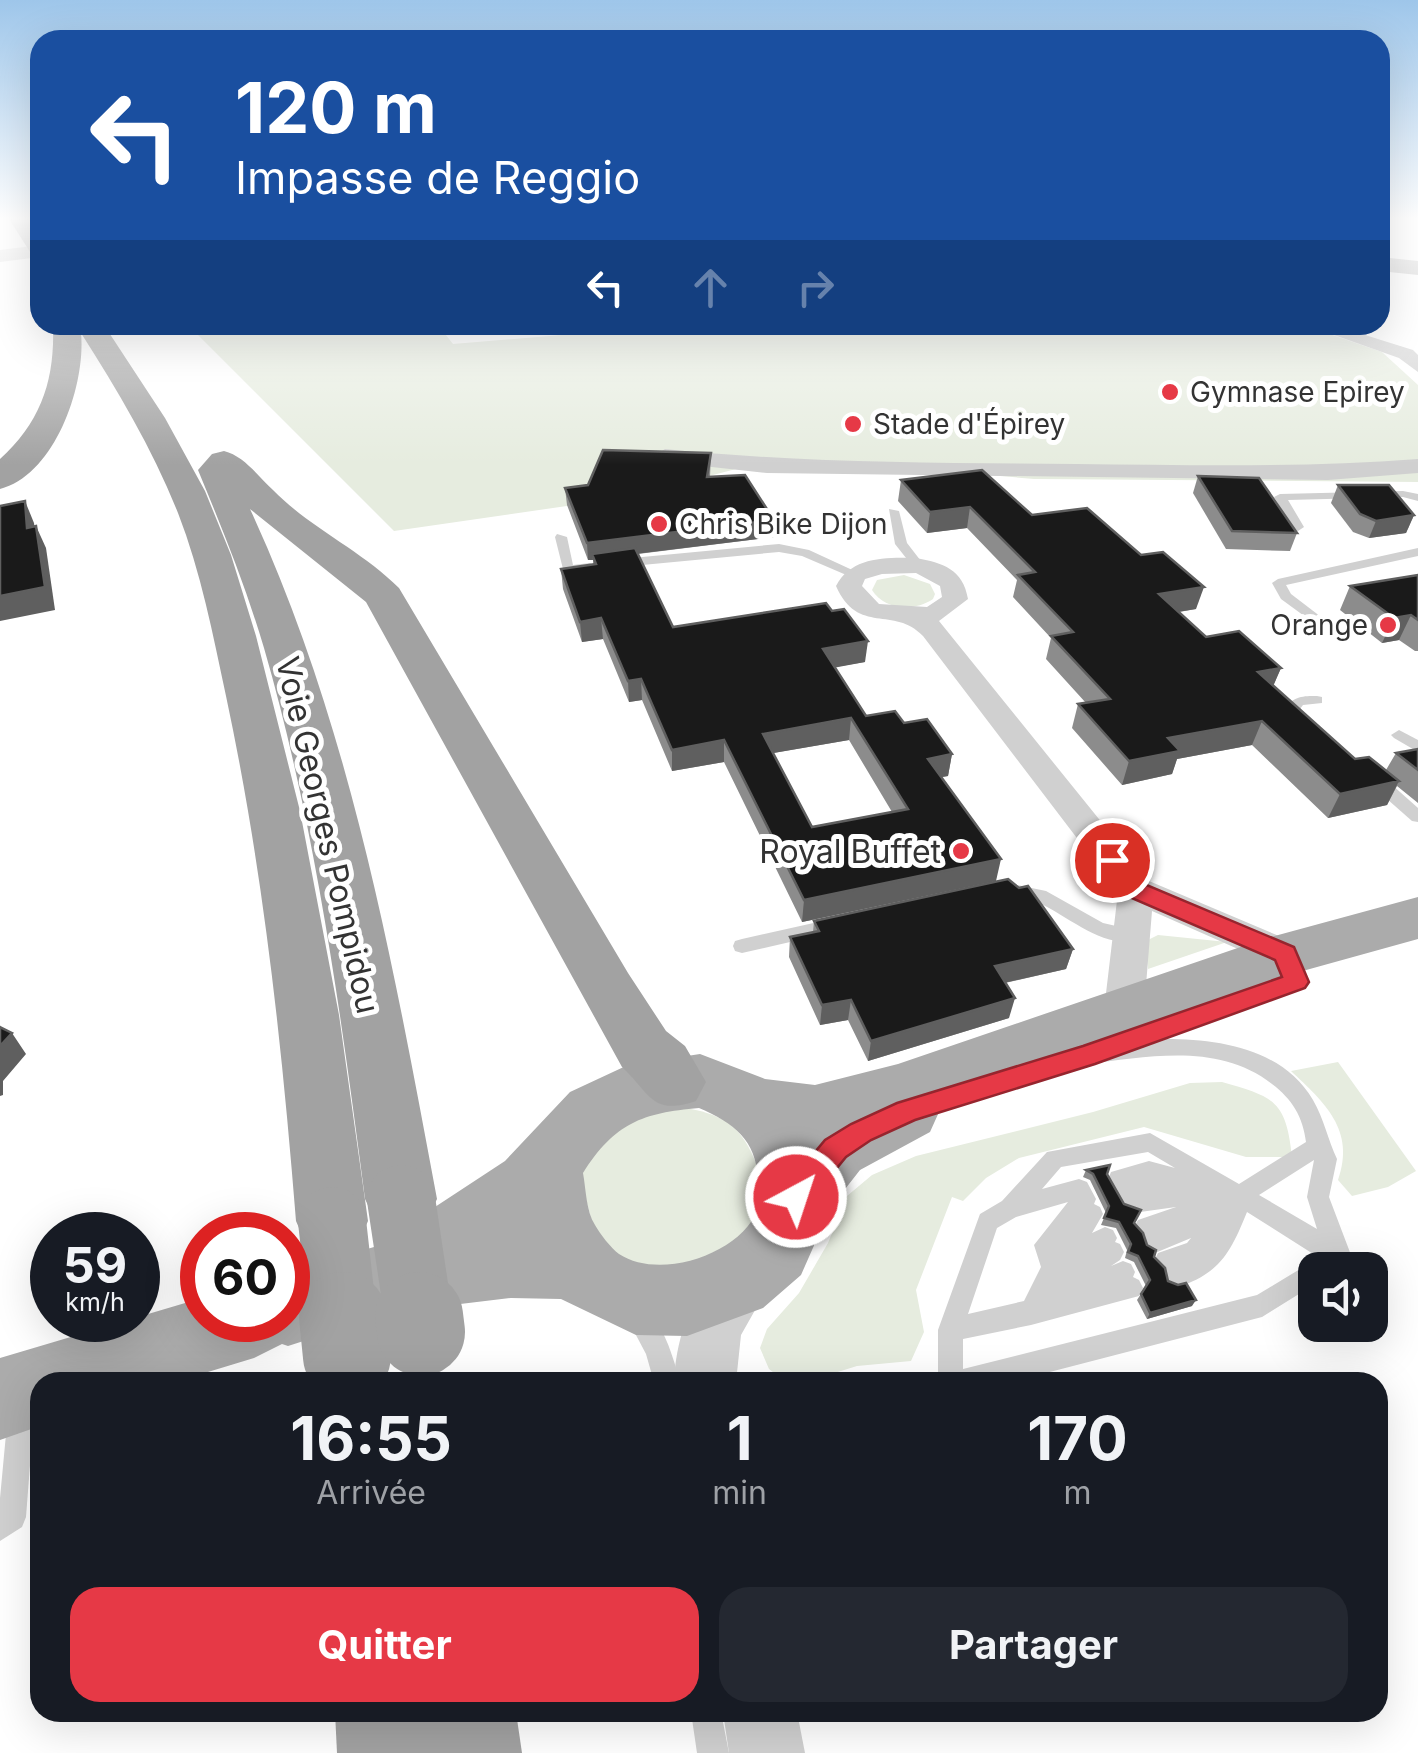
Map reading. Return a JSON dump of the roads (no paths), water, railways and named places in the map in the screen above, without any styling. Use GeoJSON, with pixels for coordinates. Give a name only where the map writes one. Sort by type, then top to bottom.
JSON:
{"type":"FeatureCollection","features":[{"type":"Feature","properties":{"kind":"highway"},"geometry":{"type":"LineString","coordinates":[[0,478],[39,438],[56,412],[67,386],[68,335]]}},
{"type":"Feature","properties":{"kind":"highway","name":"Voie Georges Pompidou"},"geometry":{"type":"LineString","coordinates":[[96,335],[176,469],[199,519],[264,756],[301,954],[332,1221],[328,1349]]}},
{"type":"Feature","properties":{"kind":"highway","name":"Voie Georges Pompidou"},"geometry":{"type":"LineString","coordinates":[[127,335],[185,420],[235,511],[275,619],[314,743],[357,934],[401,1199],[414,1330]]}},
{"type":"Feature","properties":{"kind":"highway"},"geometry":{"type":"LineString","coordinates":[[185,420],[269,508],[368,580],[384,598],[607,989],[644,1049],[662,1065],[672,1082]]}},
{"type":"Feature","properties":{"kind":"highway"},"geometry":{"type":"LineString","coordinates":[[383,1722],[386,1753]]}},
{"type":"Feature","properties":{"kind":"highway"},"geometry":{"type":"LineString","coordinates":[[469,1722],[473,1753]]}},
{"type":"Feature","properties":{"kind":"main road"},"geometry":{"type":"LineString","coordinates":[[796,1197],[836,1149],[861,1132],[907,1111],[1288,961],[1418,918]]}},
{"type":"Feature","properties":{"kind":"main road"},"geometry":{"type":"LineString","coordinates":[[754,1104],[815,1113],[1105,1033],[1203,1013],[1418,945]]}},
{"type":"Feature","properties":{"kind":"main road"},"geometry":{"type":"LineString","coordinates":[[328,1349],[414,1330],[511,1263],[587,1275],[634,1298],[672,1302],[710,1296],[744,1280],[770,1256],[788,1228],[796,1197],[794,1166],[786,1144],[774,1124],[754,1104],[729,1090],[700,1081],[640,1087],[589,1113],[547,1168],[522,1192],[454,1233],[414,1330]]}},
{"type":"Feature","properties":{"kind":"main road"},"geometry":{"type":"LineString","coordinates":[[547,1168],[551,1222],[587,1275]]}},
{"type":"Feature","properties":{"kind":"main road"},"geometry":{"type":"LineString","coordinates":[[87,1372],[183,1342]]}},
{"type":"Feature","properties":{"kind":"street"},"geometry":{"type":"LineString","coordinates":[[1346,335],[1406,354],[1418,366]]}},
{"type":"Feature","properties":{"kind":"street"},"geometry":{"type":"LineString","coordinates":[[639,455],[692,456],[766,466],[941,470],[1328,473],[1418,466]]}},
{"type":"Feature","properties":{"kind":"street"},"geometry":{"type":"LineString","coordinates":[[879,565],[918,566],[948,579],[955,599],[948,607],[918,617],[878,613],[862,605],[849,586],[854,574],[879,565]]}},
{"type":"Feature","properties":{"kind":"street"},"geometry":{"type":"LineString","coordinates":[[918,617],[946,645],[1136,890],[1288,961]]}},
{"type":"Feature","properties":{"kind":"street"},"geometry":{"type":"LineString","coordinates":[[1105,1033],[1131,936],[1136,890]]}},
{"type":"Feature","properties":{"kind":"street"},"geometry":{"type":"LineString","coordinates":[[700,1372],[711,1327],[744,1280]]}},
{"type":"Feature","properties":{"kind":"street"},"geometry":{"type":"LineString","coordinates":[[762,1722],[768,1753]]}},
{"type":"Feature","properties":{"kind":"lane"},"geometry":{"type":"LineString","coordinates":[[1298,527],[1280,497],[1403,494],[1418,498]]}},
{"type":"Feature","properties":{"kind":"lane"},"geometry":{"type":"LineString","coordinates":[[893,511],[901,544],[918,566]]}},
{"type":"Feature","properties":{"kind":"lane"},"geometry":{"type":"LineString","coordinates":[[561,537],[568,570],[754,548],[806,553],[854,574]]}},
{"type":"Feature","properties":{"kind":"lane"},"geometry":{"type":"LineString","coordinates":[[1336,636],[1286,596],[1278,583],[1418,552]]}},
{"type":"Feature","properties":{"kind":"lane"},"geometry":{"type":"LineString","coordinates":[[1310,729],[1292,708],[1299,701],[1317,700]]}},
{"type":"Feature","properties":{"kind":"lane"},"geometry":{"type":"LineString","coordinates":[[1399,736],[1418,747]]}},
{"type":"Feature","properties":{"kind":"lane"},"geometry":{"type":"LineString","coordinates":[[1369,774],[1418,817]]}},
{"type":"Feature","properties":{"kind":"lane"},"geometry":{"type":"LineString","coordinates":[[989,891],[1040,895],[1098,929],[1131,936]]}},
{"type":"Feature","properties":{"kind":"lane"},"geometry":{"type":"LineString","coordinates":[[742,946],[856,921]]}},
{"type":"Feature","properties":{"kind":"lane"},"geometry":{"type":"LineString","coordinates":[[1105,1033],[1166,1048],[1234,1050],[1271,1069],[1295,1091],[1316,1124],[1317,1146],[1326,1159],[1318,1197],[1338,1252]]}},
{"type":"Feature","properties":{"kind":"lane"},"geometry":{"type":"LineString","coordinates":[[951,1372],[950,1330],[988,1221],[1010,1208],[1055,1160],[1150,1142],[1334,1252]]}},
{"type":"Feature","properties":{"kind":"lane"},"geometry":{"type":"LineString","coordinates":[[1241,1197],[1216,1256],[1196,1272],[1161,1252],[1189,1228],[1317,1146]]}},
{"type":"Feature","properties":{"kind":"lane"},"geometry":{"type":"LineString","coordinates":[[1126,1191],[1161,1197],[1241,1197]]}},
{"type":"Feature","properties":{"kind":"lane"},"geometry":{"type":"LineString","coordinates":[[1010,1208],[1085,1201],[1031,1313]]}},
{"type":"Feature","properties":{"kind":"lane"},"geometry":{"type":"LineString","coordinates":[[1052,1268],[1118,1263]]}},
{"type":"Feature","properties":{"kind":"lane"},"geometry":{"type":"LineString","coordinates":[[950,1330],[1031,1313],[1118,1263]]}},
{"type":"Feature","properties":{"kind":"lane"},"geometry":{"type":"LineString","coordinates":[[1031,1313],[1058,1286],[1118,1263]]}},
{"type":"Feature","properties":{"kind":"lane"},"geometry":{"type":"LineString","coordinates":[[587,1275],[637,1315],[657,1349],[687,1372]]}},
{"type":"Feature","properties":{"kind":"lane"},"geometry":{"type":"LineString","coordinates":[[1003,1372],[1262,1305],[1298,1282]]}},
{"type":"Feature","properties":{"kind":"lane"},"geometry":{"type":"LineString","coordinates":[[0,1527],[12,1517],[29,1390]]}},
{"type":"Feature","properties":{"kind":"lane"},"geometry":{"type":"LineString","coordinates":[[708,1722],[713,1753]]}},
{"type":"Feature","properties":{"kind":"place","name":"Gymnase Epirey"},"geometry":{"type":"Point","coordinates":[1170,392]}},
{"type":"Feature","properties":{"kind":"place","name":"Stade d'Épirey"},"geometry":{"type":"Point","coordinates":[853,424]}},
{"type":"Feature","properties":{"kind":"place","name":"Chris Bike Dijon"},"geometry":{"type":"Point","coordinates":[659,524]}},
{"type":"Feature","properties":{"kind":"place","name":"Orange"},"geometry":{"type":"Point","coordinates":[1388,625]}},
{"type":"Feature","properties":{"kind":"place","name":"Royal Buffet"},"geometry":{"type":"Point","coordinates":[961,851]}}]}
